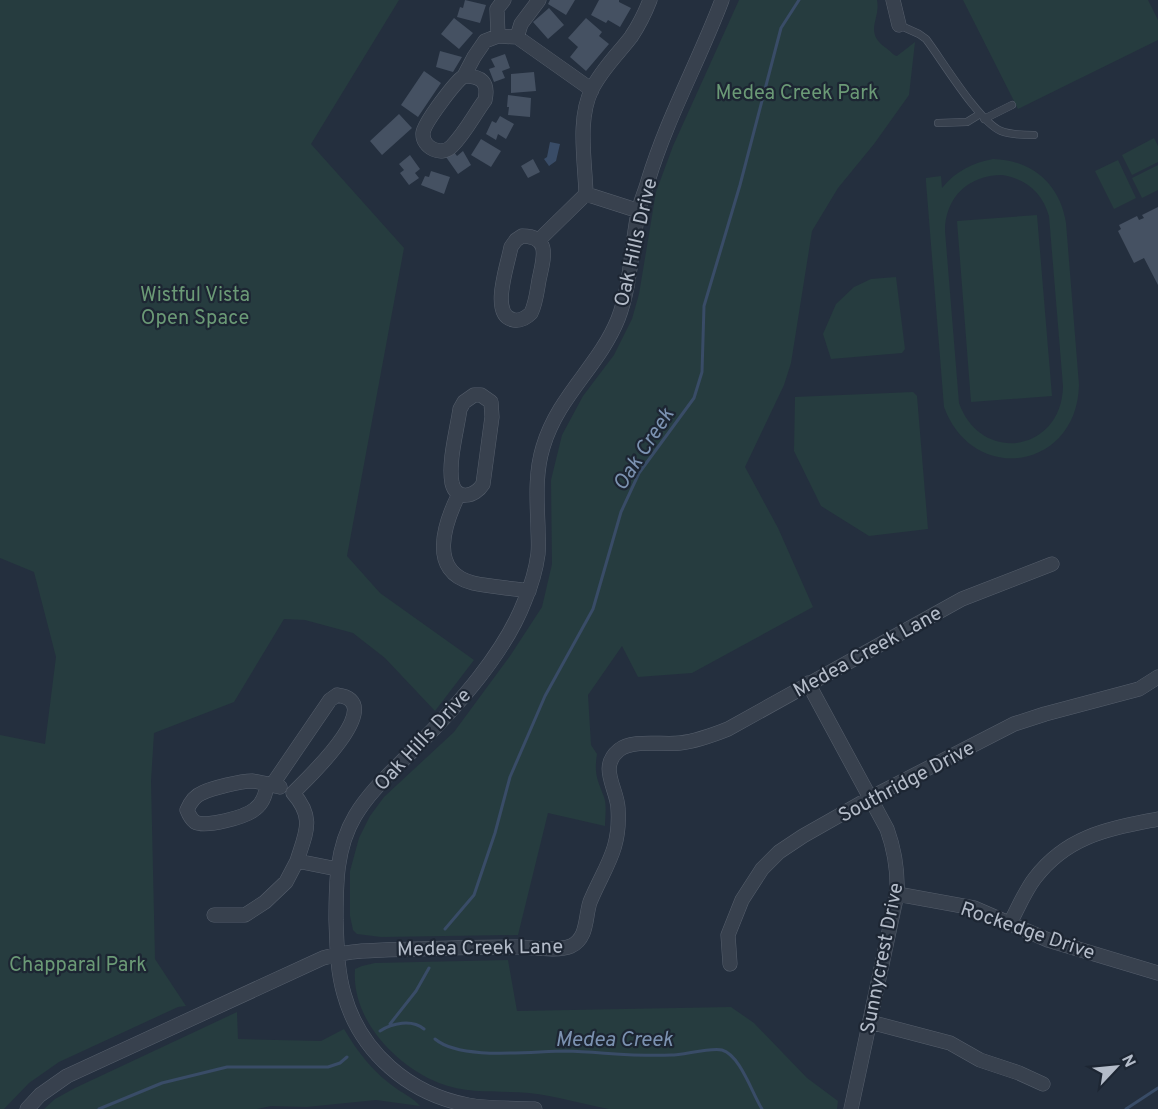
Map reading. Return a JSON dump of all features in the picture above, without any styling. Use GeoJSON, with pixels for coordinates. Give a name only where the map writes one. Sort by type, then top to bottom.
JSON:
{"type":"FeatureCollection","features":[{"type":"Feature","properties":{"kind":"street"},"geometry":{"type":"LineString","coordinates":[[498,36],[497,9],[504,0]]}},
{"type":"Feature","properties":{"kind":"street"},"geometry":{"type":"LineString","coordinates":[[517,37],[522,24],[540,0]]}},
{"type":"Feature","properties":{"kind":"street"},"geometry":{"type":"LineString","coordinates":[[539,240],[586,194],[584,123],[586,107],[601,74],[632,35],[650,0]]}},
{"type":"Feature","properties":{"kind":"street","name":"Oak Hills Drive"},"geometry":{"type":"LineString","coordinates":[[535,1109],[476,1108],[442,1098],[417,1087],[395,1072],[373,1050],[356,1027],[348,1009],[337,954],[336,883],[341,848],[354,819],[367,798],[463,697],[507,637],[529,591],[538,553],[536,488],[543,449],[559,410],[602,349],[617,320],[628,286],[639,211],[658,146],[712,28],[722,0]]}},
{"type":"Feature","properties":{"kind":"street"},"geometry":{"type":"LineString","coordinates":[[893,0],[899,25]]}},
{"type":"Feature","properties":{"kind":"street"},"geometry":{"type":"LineString","coordinates":[[464,76],[475,76],[482,81],[487,91],[485,100],[451,148],[441,152],[433,150],[424,139],[424,127],[456,82],[464,76],[485,41],[498,36],[517,37],[592,90]]}},
{"type":"Feature","properties":{"kind":"street"},"geometry":{"type":"LineString","coordinates":[[586,194],[639,211]]}},
{"type":"Feature","properties":{"kind":"street"},"geometry":{"type":"LineString","coordinates":[[522,236],[531,236],[539,240],[545,254],[533,308],[526,318],[512,320],[502,313],[500,303],[511,247],[522,236]]}},
{"type":"Feature","properties":{"kind":"street"},"geometry":{"type":"LineString","coordinates":[[481,395],[491,402],[492,417],[483,484],[473,495],[459,494],[453,486],[451,471],[460,409],[468,398],[481,395]]}},
{"type":"Feature","properties":{"kind":"street"},"geometry":{"type":"LineString","coordinates":[[459,494],[449,515],[442,540],[443,554],[450,569],[472,583],[529,591]]}},
{"type":"Feature","properties":{"kind":"street","name":"Medea Creek Lane"},"geometry":{"type":"LineString","coordinates":[[27,1109],[46,1090],[67,1076],[312,962],[337,954],[353,950],[500,947],[560,949],[573,945],[583,934],[590,903],[611,860],[617,840],[618,807],[608,773],[610,762],[616,752],[625,745],[633,743],[683,743],[728,729],[962,599],[1052,564]]}},
{"type":"Feature","properties":{"kind":"street","name":"Southridge Drive"},"geometry":{"type":"LineString","coordinates":[[730,964],[728,935],[742,900],[762,869],[779,852],[870,798],[1014,724],[1139,689],[1158,677]]}},
{"type":"Feature","properties":{"kind":"street","name":"Sunnycrest Drive"},"geometry":{"type":"LineString","coordinates":[[808,683],[887,829],[894,849],[898,874],[897,894],[851,1109]]}},
{"type":"Feature","properties":{"kind":"street"},"geometry":{"type":"LineString","coordinates":[[214,915],[245,915],[265,902],[286,882],[297,861],[305,834],[307,817],[302,804],[292,793],[270,784],[250,781],[201,793],[190,803],[187,810],[196,823],[207,825],[249,814],[262,803],[270,784],[330,700],[337,695],[347,696],[356,708],[355,718],[322,765],[292,793]]}},
{"type":"Feature","properties":{"kind":"street"},"geometry":{"type":"LineString","coordinates":[[1010,923],[1034,879],[1052,859],[1074,843],[1106,830],[1158,819]]}},
{"type":"Feature","properties":{"kind":"street"},"geometry":{"type":"LineString","coordinates":[[297,861],[338,869]]}},
{"type":"Feature","properties":{"kind":"street","name":"Rockedge Drive"},"geometry":{"type":"LineString","coordinates":[[897,894],[974,908],[1048,940],[1158,973]]}},
{"type":"Feature","properties":{"kind":"street"},"geometry":{"type":"LineString","coordinates":[[870,1022],[950,1043],[980,1060],[1043,1084]]}},
{"type":"Feature","properties":{"kind":"lane"},"geometry":{"type":"LineString","coordinates":[[899,25],[926,39],[982,117],[1001,131],[1034,135]]}},
{"type":"Feature","properties":{"kind":"lane"},"geometry":{"type":"LineString","coordinates":[[938,123],[967,122],[1012,105]]}},
{"type":"Feature","properties":{"kind":"green space","name":"Wistful Vista Open Space"},"geometry":{"type":"Polygon","coordinates":[[[0,0],[399,0],[311,144],[404,248],[347,556],[380,593],[474,660],[435,711],[385,658],[353,633],[305,620],[284,619],[234,702],[154,733],[151,781],[155,959],[186,1006],[178,1007],[59,1062],[29,1083],[4,1109],[0,1109],[0,735],[45,744],[56,657],[34,572],[0,558],[0,0]]]}},
{"type":"Feature","properties":{"kind":"green space","name":"Medea Creek Park"},"geometry":{"type":"Polygon","coordinates":[[[739,0],[877,0],[874,31],[879,42],[897,56],[915,42],[909,95],[874,144],[838,188],[812,231],[791,363],[784,385],[745,467],[778,528],[813,607],[692,673],[638,677],[622,646],[588,695],[591,745],[597,754],[596,772],[605,800],[605,826],[548,813],[518,935],[381,937],[357,934],[353,930],[350,916],[350,871],[359,838],[370,816],[384,797],[454,732],[510,656],[542,607],[552,564],[551,480],[562,435],[583,396],[614,355],[632,319],[639,294],[656,192],[673,146],[739,0]]]}},
{"type":"Feature","properties":{"kind":"green space"},"geometry":{"type":"Polygon","coordinates":[[[963,0],[1148,0],[1158,20],[1158,40],[1018,109],[963,0]]]}},
{"type":"Feature","properties":{"kind":"green space"},"geometry":{"type":"Polygon","coordinates":[[[1154,138],[1158,146],[1158,162],[1132,175],[1122,155],[1154,138]]]}},
{"type":"Feature","properties":{"kind":"green space"},"geometry":{"type":"Polygon","coordinates":[[[1007,160],[1032,169],[1051,186],[1058,197],[1066,223],[1079,385],[1074,414],[1061,435],[1043,450],[1022,458],[999,457],[977,449],[958,432],[944,407],[926,178],[941,176],[942,188],[959,172],[985,161],[1007,160]],[[990,176],[979,179],[961,190],[949,208],[945,231],[959,403],[970,423],[984,436],[1001,442],[1019,442],[1035,437],[1049,425],[1059,408],[1063,386],[1049,216],[1042,200],[1032,188],[1011,177],[990,176]]]}},
{"type":"Feature","properties":{"kind":"green space"},"geometry":{"type":"Polygon","coordinates":[[[1118,160],[1136,198],[1114,209],[1095,171],[1118,160]]]}},
{"type":"Feature","properties":{"kind":"green space"},"geometry":{"type":"Polygon","coordinates":[[[1158,165],[1158,190],[1142,198],[1132,178],[1158,165]]]}},
{"type":"Feature","properties":{"kind":"green space"},"geometry":{"type":"Polygon","coordinates":[[[1037,215],[1052,396],[971,402],[957,221],[1037,215]]]}},
{"type":"Feature","properties":{"kind":"green space"},"geometry":{"type":"Polygon","coordinates":[[[896,277],[905,349],[902,353],[831,359],[823,334],[836,304],[854,287],[871,279],[896,277]]]}},
{"type":"Feature","properties":{"kind":"green space"},"geometry":{"type":"Polygon","coordinates":[[[913,392],[917,396],[928,529],[869,536],[821,506],[794,451],[795,397],[913,392]]]}},
{"type":"Feature","properties":{"kind":"green space"},"geometry":{"type":"Polygon","coordinates":[[[508,960],[517,1011],[731,1007],[754,1023],[807,1078],[838,1101],[837,1109],[609,1109],[539,1094],[472,1091],[450,1087],[423,1075],[392,1052],[368,1022],[360,1005],[355,969],[362,966],[375,963],[508,960]]]}},
{"type":"Feature","properties":{"kind":"green space"},"geometry":{"type":"Polygon","coordinates":[[[237,1012],[238,1039],[321,1041],[344,1029],[374,1070],[420,1106],[376,1100],[306,1107],[271,1106],[257,1109],[44,1109],[55,1099],[75,1088],[237,1012]]]}},
{"type":"Feature","properties":{"kind":"water"},"geometry":{"type":"Polygon","coordinates":[[[550,142],[560,144],[556,161],[549,166],[544,159],[547,157],[550,142]]]}},
{"type":"Feature","properties":{"kind":"building"},"geometry":{"type":"Polygon","coordinates":[[[465,0],[486,5],[480,23],[457,17],[465,0]]]}},
{"type":"Feature","properties":{"kind":"building"},"geometry":{"type":"Polygon","coordinates":[[[550,0],[575,0],[566,15],[548,4],[550,0]]]}},
{"type":"Feature","properties":{"kind":"building"},"geometry":{"type":"Polygon","coordinates":[[[599,0],[619,0],[631,8],[620,27],[608,20],[606,23],[591,15],[599,0]]]}},
{"type":"Feature","properties":{"kind":"building"},"geometry":{"type":"Polygon","coordinates":[[[549,8],[564,25],[548,39],[533,22],[549,8]]]}},
{"type":"Feature","properties":{"kind":"building"},"geometry":{"type":"Polygon","coordinates":[[[454,18],[473,33],[459,49],[441,34],[454,18]]]}},
{"type":"Feature","properties":{"kind":"building"},"geometry":{"type":"Polygon","coordinates":[[[586,18],[602,32],[599,36],[609,44],[586,71],[570,57],[578,47],[568,38],[586,18]]]}},
{"type":"Feature","properties":{"kind":"building"},"geometry":{"type":"Polygon","coordinates":[[[440,51],[462,57],[453,72],[436,67],[440,51]]]}},
{"type":"Feature","properties":{"kind":"building"},"geometry":{"type":"Polygon","coordinates":[[[505,54],[510,68],[502,71],[505,78],[494,82],[489,69],[495,67],[491,59],[505,54]]]}},
{"type":"Feature","properties":{"kind":"building"},"geometry":{"type":"Polygon","coordinates":[[[424,71],[441,83],[418,117],[401,105],[424,71]]]}},
{"type":"Feature","properties":{"kind":"building"},"geometry":{"type":"Polygon","coordinates":[[[534,72],[536,91],[511,93],[511,74],[534,72]]]}},
{"type":"Feature","properties":{"kind":"building"},"geometry":{"type":"Polygon","coordinates":[[[508,95],[531,98],[530,117],[508,115],[508,95]]]}},
{"type":"Feature","properties":{"kind":"building"},"geometry":{"type":"Polygon","coordinates":[[[399,114],[412,128],[382,155],[370,141],[399,114]]]}},
{"type":"Feature","properties":{"kind":"building"},"geometry":{"type":"Polygon","coordinates":[[[500,116],[514,124],[506,139],[498,134],[496,140],[486,134],[492,121],[496,123],[500,116]]]}},
{"type":"Feature","properties":{"kind":"building"},"geometry":{"type":"Polygon","coordinates":[[[481,139],[501,151],[491,167],[471,155],[481,139]]]}},
{"type":"Feature","properties":{"kind":"building"},"geometry":{"type":"Polygon","coordinates":[[[463,151],[471,165],[458,174],[446,157],[454,152],[457,156],[463,151]]]}},
{"type":"Feature","properties":{"kind":"building"},"geometry":{"type":"Polygon","coordinates":[[[410,155],[420,169],[415,173],[419,178],[409,185],[400,173],[404,170],[399,164],[410,155]]]}},
{"type":"Feature","properties":{"kind":"building"},"geometry":{"type":"Polygon","coordinates":[[[533,159],[540,172],[528,178],[521,166],[533,159]]]}},
{"type":"Feature","properties":{"kind":"building"},"geometry":{"type":"Polygon","coordinates":[[[431,171],[450,177],[444,194],[421,185],[425,176],[429,177],[431,171]]]}},
{"type":"Feature","properties":{"kind":"building"},"geometry":{"type":"Polygon","coordinates":[[[1158,207],[1158,285],[1144,258],[1134,263],[1118,231],[1121,229],[1119,225],[1137,216],[1139,220],[1144,218],[1142,215],[1158,207]]]}},
{"type":"Feature","properties":{"kind":"waterway","name":"Oak Creek"},"geometry":{"type":"LineString","coordinates":[[445,929],[474,895],[495,833],[510,777],[545,696],[593,609],[621,512],[639,473],[694,398],[702,372],[704,306],[740,185],[781,28],[799,0]]}},
{"type":"Feature","properties":{"kind":"waterway","name":"Oak Creek"},"geometry":{"type":"LineString","coordinates":[[390,1024],[416,991],[429,968]]}},
{"type":"Feature","properties":{"kind":"waterway","name":"Medea Creek"},"geometry":{"type":"LineString","coordinates":[[380,1031],[402,1023],[414,1024],[424,1029]]}},
{"type":"Feature","properties":{"kind":"waterway","name":"Medea Creek"},"geometry":{"type":"LineString","coordinates":[[435,1039],[447,1046],[462,1050],[498,1053],[566,1051],[676,1055],[722,1050],[728,1053],[740,1067],[762,1109]]}},
{"type":"Feature","properties":{"kind":"waterway","name":"Medea Creek"},"geometry":{"type":"LineString","coordinates":[[99,1109],[162,1083],[227,1067],[328,1067],[340,1063],[347,1057]]}},
{"type":"Feature","properties":{"kind":"waterway","name":"Medea Creek"},"geometry":{"type":"LineString","coordinates":[[1126,1109],[1158,1088]]}},
{"type":"Feature","properties":{"kind":"park label","name":"Chapparal Park"},"geometry":{"type":"Point","coordinates":[78,964]}}]}
